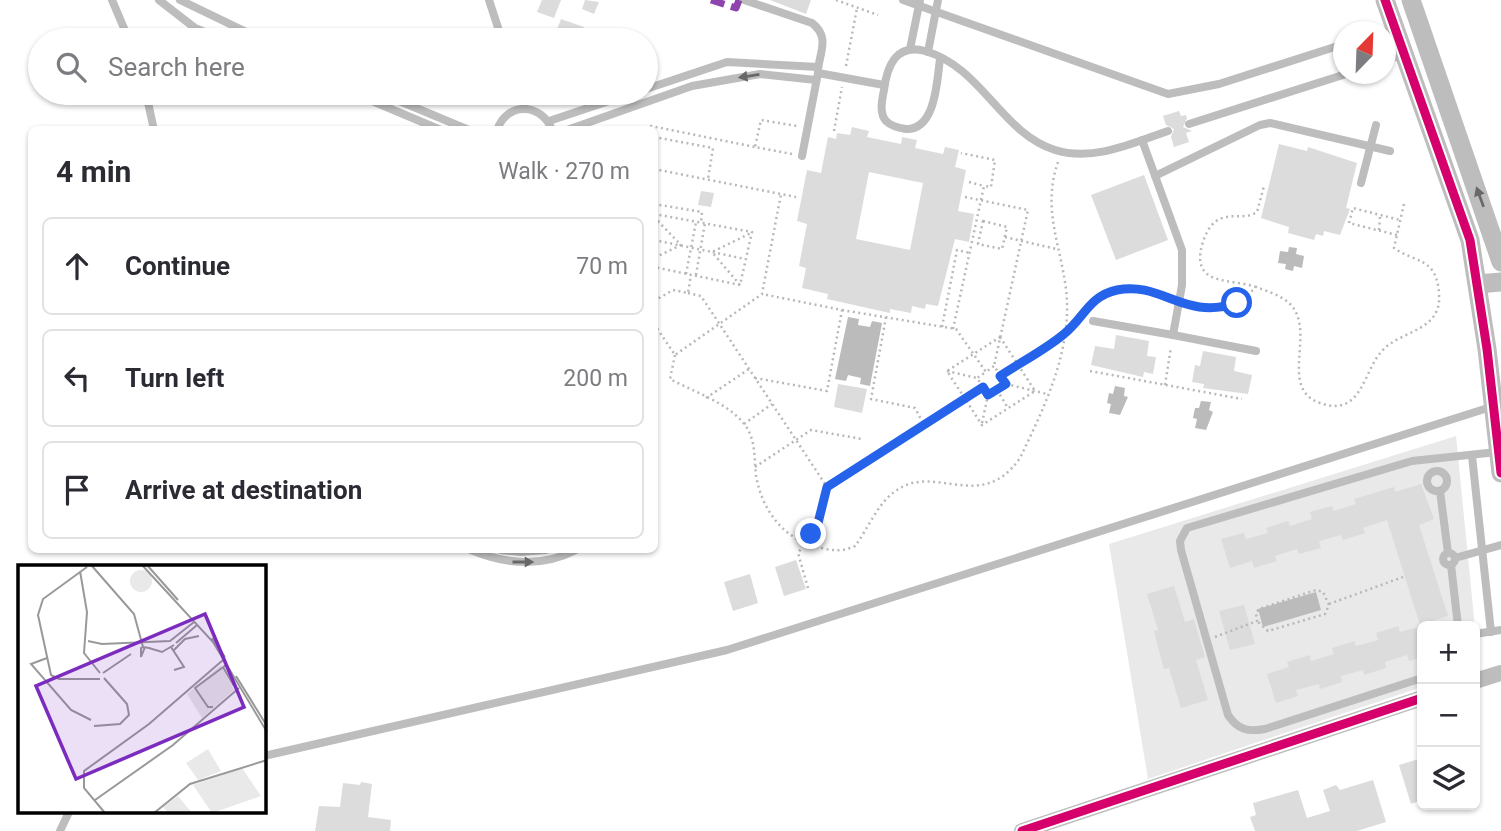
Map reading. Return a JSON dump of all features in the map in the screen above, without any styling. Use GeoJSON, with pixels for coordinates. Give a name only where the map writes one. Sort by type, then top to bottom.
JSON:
{"type":"FeatureCollection","features":[{"type":"Feature","properties":{"kind":"street"},"geometry":{"type":"LineString","coordinates":[[1385,0],[1388,21]]}},
{"type":"Feature","properties":{"kind":"street"},"geometry":{"type":"LineString","coordinates":[[1411,0],[1500,255],[1472,252]]}},
{"type":"Feature","properties":{"kind":"street"},"geometry":{"type":"LineString","coordinates":[[1396,40],[1405,54],[1472,252],[1501,473]]}},
{"type":"Feature","properties":{"kind":"street"},"geometry":{"type":"LineString","coordinates":[[1478,284],[1501,282]]}},
{"type":"Feature","properties":{"kind":"street"},"geometry":{"type":"LineString","coordinates":[[1480,679],[1501,673]]}},
{"type":"Feature","properties":{"kind":"street"},"geometry":{"type":"LineString","coordinates":[[1022,831],[1417,700]]}},
{"type":"Feature","properties":{"kind":"lane"},"geometry":{"type":"LineString","coordinates":[[112,0],[124,28]]}},
{"type":"Feature","properties":{"kind":"lane"},"geometry":{"type":"LineString","coordinates":[[159,0],[195,28]]}},
{"type":"Feature","properties":{"kind":"lane"},"geometry":{"type":"LineString","coordinates":[[180,0],[238,28]]}},
{"type":"Feature","properties":{"kind":"lane"},"geometry":{"type":"LineString","coordinates":[[489,0],[498,28]]}},
{"type":"Feature","properties":{"kind":"lane"},"geometry":{"type":"LineString","coordinates":[[744,0],[813,23],[821,30],[824,38],[802,156]]}},
{"type":"Feature","properties":{"kind":"lane"},"geometry":{"type":"LineString","coordinates":[[903,0],[920,3],[1168,94],[1219,84],[1333,47]]}},
{"type":"Feature","properties":{"kind":"lane"},"geometry":{"type":"LineString","coordinates":[[928,52],[938,0]]}},
{"type":"Feature","properties":{"kind":"lane"},"geometry":{"type":"LineString","coordinates":[[910,48],[920,3]]}},
{"type":"Feature","properties":{"kind":"lane"},"geometry":{"type":"LineString","coordinates":[[940,59],[933,100],[927,117],[920,126],[909,129],[896,127],[886,121],[881,108],[886,71],[895,56],[910,48],[928,52],[940,59],[969,76],[1020,131],[1063,151],[1083,155],[1168,131]]}},
{"type":"Feature","properties":{"kind":"lane"},"geometry":{"type":"LineString","coordinates":[[1396,57],[1405,54]]}},
{"type":"Feature","properties":{"kind":"lane"},"geometry":{"type":"LineString","coordinates":[[658,85],[727,62],[817,73],[884,85]]}},
{"type":"Feature","properties":{"kind":"lane"},"geometry":{"type":"LineString","coordinates":[[658,98],[692,86],[760,74],[817,73]]}},
{"type":"Feature","properties":{"kind":"lane"},"geometry":{"type":"LineString","coordinates":[[1189,124],[1333,78]]}},
{"type":"Feature","properties":{"kind":"lane"},"geometry":{"type":"LineString","coordinates":[[148,105],[152,126]]}},
{"type":"Feature","properties":{"kind":"lane"},"geometry":{"type":"LineString","coordinates":[[385,105],[432,126]]}},
{"type":"Feature","properties":{"kind":"lane"},"geometry":{"type":"LineString","coordinates":[[409,105],[459,126]]}},
{"type":"Feature","properties":{"kind":"lane"},"geometry":{"type":"LineString","coordinates":[[500,126],[510,113],[525,108],[535,110],[551,125],[602,105]]}},
{"type":"Feature","properties":{"kind":"lane"},"geometry":{"type":"LineString","coordinates":[[578,126],[638,105]]}},
{"type":"Feature","properties":{"kind":"lane"},"geometry":{"type":"LineString","coordinates":[[1155,176],[1270,122],[1390,151]]}},
{"type":"Feature","properties":{"kind":"lane"},"geometry":{"type":"LineString","coordinates":[[1361,183],[1376,125]]}},
{"type":"Feature","properties":{"kind":"lane"},"geometry":{"type":"LineString","coordinates":[[1142,139],[1184,263],[1173,335]]}},
{"type":"Feature","properties":{"kind":"lane"},"geometry":{"type":"LineString","coordinates":[[1093,321],[1256,351]]}},
{"type":"Feature","properties":{"kind":"lane"},"geometry":{"type":"LineString","coordinates":[[266,756],[727,650],[1494,406]]}},
{"type":"Feature","properties":{"kind":"lane"},"geometry":{"type":"LineString","coordinates":[[1417,680],[1265,729],[1247,731],[1238,726],[1228,715],[1180,541],[1187,528],[1412,461],[1499,452]]}},
{"type":"Feature","properties":{"kind":"lane"},"geometry":{"type":"LineString","coordinates":[[1472,456],[1491,632]]}},
{"type":"Feature","properties":{"kind":"lane"},"geometry":{"type":"LineString","coordinates":[[1440,491],[1457,621]]}},
{"type":"Feature","properties":{"kind":"lane"},"geometry":{"type":"LineString","coordinates":[[1451,559],[1501,545]]}},
{"type":"Feature","properties":{"kind":"lane"},"geometry":{"type":"LineString","coordinates":[[480,553],[500,560],[523,563],[553,559],[568,553]]}},
{"type":"Feature","properties":{"kind":"lane"},"geometry":{"type":"LineString","coordinates":[[1480,634],[1501,631]]}},
{"type":"Feature","properties":{"kind":"lane"},"geometry":{"type":"LineString","coordinates":[[60,831],[68,814]]}},
{"type":"Feature","properties":{"kind":"path"},"geometry":{"type":"LineString","coordinates":[[836,0],[878,15]]}},
{"type":"Feature","properties":{"kind":"path"},"geometry":{"type":"LineString","coordinates":[[755,147],[761,120],[807,128]]}},
{"type":"Feature","properties":{"kind":"path"},"geometry":{"type":"LineString","coordinates":[[658,127],[802,156]]}},
{"type":"Feature","properties":{"kind":"path"},"geometry":{"type":"LineString","coordinates":[[658,138],[713,148],[708,179]]}},
{"type":"Feature","properties":{"kind":"path"},"geometry":{"type":"LineString","coordinates":[[781,194],[762,294],[675,355],[670,379],[731,411],[744,424],[752,439],[761,499],[767,510],[802,543],[835,551],[855,546],[889,496],[907,485],[978,486],[1000,479],[1020,458],[1058,372],[1065,334],[1066,290],[1049,202],[1051,183],[1063,151]]}},
{"type":"Feature","properties":{"kind":"path"},"geometry":{"type":"LineString","coordinates":[[961,153],[995,160],[990,187],[969,183]]}},
{"type":"Feature","properties":{"kind":"path"},"geometry":{"type":"LineString","coordinates":[[658,170],[796,197]]}},
{"type":"Feature","properties":{"kind":"path"},"geometry":{"type":"LineString","coordinates":[[953,329],[984,186]]}},
{"type":"Feature","properties":{"kind":"path"},"geometry":{"type":"LineString","coordinates":[[1264,186],[1257,212],[1241,218],[1218,219],[1210,226],[1201,249],[1200,264],[1208,275],[1218,280],[1256,286],[1286,300],[1297,313],[1303,331],[1298,371],[1308,396],[1322,404],[1345,402],[1359,393],[1382,350],[1426,326],[1439,300],[1434,277],[1426,263],[1394,249],[1404,204]]}},
{"type":"Feature","properties":{"kind":"path"},"geometry":{"type":"LineString","coordinates":[[965,197],[1028,210],[994,366],[977,379]]}},
{"type":"Feature","properties":{"kind":"path"},"geometry":{"type":"LineString","coordinates":[[658,205],[702,212],[701,249],[688,293]]}},
{"type":"Feature","properties":{"kind":"path"},"geometry":{"type":"LineString","coordinates":[[1397,235],[1349,223],[1353,208],[1401,220]]}},
{"type":"Feature","properties":{"kind":"path"},"geometry":{"type":"LineString","coordinates":[[1379,230],[1380,215]]}},
{"type":"Feature","properties":{"kind":"path"},"geometry":{"type":"LineString","coordinates":[[658,217],[752,232]]}},
{"type":"Feature","properties":{"kind":"path"},"geometry":{"type":"LineString","coordinates":[[658,220],[681,246]]}},
{"type":"Feature","properties":{"kind":"path"},"geometry":{"type":"LineString","coordinates":[[983,221],[1007,227],[1004,237],[1002,249],[978,244],[983,221]]}},
{"type":"Feature","properties":{"kind":"path"},"geometry":{"type":"LineString","coordinates":[[686,274],[696,222]]}},
{"type":"Feature","properties":{"kind":"path"},"geometry":{"type":"LineString","coordinates":[[712,252],[752,232]]}},
{"type":"Feature","properties":{"kind":"path"},"geometry":{"type":"LineString","coordinates":[[740,285],[752,232]]}},
{"type":"Feature","properties":{"kind":"path"},"geometry":{"type":"LineString","coordinates":[[974,232],[981,232]]}},
{"type":"Feature","properties":{"kind":"path"},"geometry":{"type":"LineString","coordinates":[[1004,237],[1056,249]]}},
{"type":"Feature","properties":{"kind":"path"},"geometry":{"type":"LineString","coordinates":[[658,241],[746,259]]}},
{"type":"Feature","properties":{"kind":"path"},"geometry":{"type":"LineString","coordinates":[[658,256],[681,246]]}},
{"type":"Feature","properties":{"kind":"path"},"geometry":{"type":"LineString","coordinates":[[942,327],[957,250],[970,253]]}},
{"type":"Feature","properties":{"kind":"path"},"geometry":{"type":"LineString","coordinates":[[712,252],[740,285]]}},
{"type":"Feature","properties":{"kind":"path"},"geometry":{"type":"LineString","coordinates":[[658,268],[740,285]]}},
{"type":"Feature","properties":{"kind":"path"},"geometry":{"type":"LineString","coordinates":[[1000,376],[1065,334],[1099,295],[1119,289],[1144,289],[1179,304],[1207,310],[1237,303],[1256,286]]}},
{"type":"Feature","properties":{"kind":"path"},"geometry":{"type":"LineString","coordinates":[[658,299],[673,290],[701,296],[827,487]]}},
{"type":"Feature","properties":{"kind":"path"},"geometry":{"type":"LineString","coordinates":[[762,294],[953,329],[986,372]]}},
{"type":"Feature","properties":{"kind":"path"},"geometry":{"type":"LineString","coordinates":[[755,378],[827,391],[842,310]]}},
{"type":"Feature","properties":{"kind":"path"},"geometry":{"type":"LineString","coordinates":[[886,317],[871,399],[915,408],[924,425]]}},
{"type":"Feature","properties":{"kind":"path"},"geometry":{"type":"LineString","coordinates":[[658,330],[675,355]]}},
{"type":"Feature","properties":{"kind":"path"},"geometry":{"type":"LineString","coordinates":[[1165,385],[1173,335]]}},
{"type":"Feature","properties":{"kind":"path"},"geometry":{"type":"LineString","coordinates":[[947,371],[1000,337]]}},
{"type":"Feature","properties":{"kind":"path"},"geometry":{"type":"LineString","coordinates":[[1000,337],[1035,391]]}},
{"type":"Feature","properties":{"kind":"path"},"geometry":{"type":"LineString","coordinates":[[994,366],[1006,384],[1048,394]]}},
{"type":"Feature","properties":{"kind":"path"},"geometry":{"type":"LineString","coordinates":[[706,398],[749,369]]}},
{"type":"Feature","properties":{"kind":"path"},"geometry":{"type":"LineString","coordinates":[[947,371],[977,379],[983,387],[988,395],[982,425]]}},
{"type":"Feature","properties":{"kind":"path"},"geometry":{"type":"LineString","coordinates":[[947,371],[982,425]]}},
{"type":"Feature","properties":{"kind":"path"},"geometry":{"type":"LineString","coordinates":[[1090,371],[1242,400]]}},
{"type":"Feature","properties":{"kind":"path"},"geometry":{"type":"LineString","coordinates":[[988,395],[1006,384]]}},
{"type":"Feature","properties":{"kind":"path"},"geometry":{"type":"LineString","coordinates":[[808,588],[798,553],[802,543],[818,523],[827,487],[983,387]]}},
{"type":"Feature","properties":{"kind":"path"},"geometry":{"type":"LineString","coordinates":[[997,390],[1009,408]]}},
{"type":"Feature","properties":{"kind":"path"},"geometry":{"type":"LineString","coordinates":[[982,425],[1035,391]]}},
{"type":"Feature","properties":{"kind":"path"},"geometry":{"type":"LineString","coordinates":[[744,424],[772,404]]}},
{"type":"Feature","properties":{"kind":"path"},"geometry":{"type":"LineString","coordinates":[[755,467],[811,430],[862,439]]}},
{"type":"Feature","properties":{"kind":"path"},"geometry":{"type":"LineString","coordinates":[[1329,604],[1403,577]]}},
{"type":"Feature","properties":{"kind":"path"},"geometry":{"type":"LineString","coordinates":[[1317,590],[1323,592],[1329,604],[1329,610],[1325,614],[1268,631],[1257,621],[1256,613],[1259,609],[1317,590]]}},
{"type":"Feature","properties":{"kind":"path"},"geometry":{"type":"LineString","coordinates":[[1209,639],[1257,621]]}},
{"type":"Feature","properties":{"kind":"shaded area"},"geometry":{"type":"Polygon","coordinates":[[[1289,247],[1297,248],[1296,254],[1304,256],[1302,268],[1294,266],[1293,271],[1285,269],[1286,264],[1278,263],[1280,251],[1288,252],[1289,247]]]}},
{"type":"Feature","properties":{"kind":"shaded area"},"geometry":{"type":"Polygon","coordinates":[[[848,317],[859,319],[858,325],[870,327],[872,321],[882,323],[870,386],[860,384],[861,378],[848,375],[846,381],[835,379],[848,317]]]}},
{"type":"Feature","properties":{"kind":"shaded area"},"geometry":{"type":"Polygon","coordinates":[[[1115,386],[1125,388],[1124,396],[1128,397],[1120,415],[1109,413],[1111,404],[1107,403],[1109,393],[1113,394],[1115,386]]]}},
{"type":"Feature","properties":{"kind":"shaded area"},"geometry":{"type":"Polygon","coordinates":[[[1201,401],[1211,402],[1209,410],[1213,412],[1206,430],[1195,428],[1197,419],[1193,418],[1195,408],[1199,408],[1201,401]]]}},
{"type":"Feature","properties":{"kind":"shaded area"},"geometry":{"type":"Polygon","coordinates":[[[1456,436],[1474,621],[1417,621],[1417,689],[1148,779],[1109,544],[1456,436]]]}},
{"type":"Feature","properties":{"kind":"shaded area"},"geometry":{"type":"Polygon","coordinates":[[[1316,592],[1321,610],[1263,627],[1258,609],[1316,592]]]}},
{"type":"Feature","properties":{"kind":"building"},"geometry":{"type":"Polygon","coordinates":[[[542,0],[561,0],[554,18],[537,12],[542,0]]]}},
{"type":"Feature","properties":{"kind":"building"},"geometry":{"type":"Polygon","coordinates":[[[585,0],[599,2],[594,14],[582,9],[585,0]]]}},
{"type":"Feature","properties":{"kind":"building"},"geometry":{"type":"Polygon","coordinates":[[[770,0],[811,0],[806,14],[770,0]]]}},
{"type":"Feature","properties":{"kind":"building"},"geometry":{"type":"Polygon","coordinates":[[[561,19],[584,27],[584,28],[558,28],[561,19]]]}},
{"type":"Feature","properties":{"kind":"building"},"geometry":{"type":"Polygon","coordinates":[[[1179,111],[1181,116],[1186,115],[1187,118],[1183,127],[1192,131],[1186,133],[1189,142],[1174,147],[1171,137],[1174,129],[1166,125],[1163,116],[1179,111]]]}},
{"type":"Feature","properties":{"kind":"building"},"geometry":{"type":"Polygon","coordinates":[[[852,127],[869,131],[867,137],[901,144],[902,137],[917,140],[915,148],[943,154],[945,147],[959,150],[955,167],[966,170],[958,211],[974,214],[969,242],[955,239],[938,306],[926,304],[925,309],[912,306],[911,313],[890,309],[890,313],[827,299],[828,294],[802,288],[806,268],[799,266],[807,224],[797,221],[807,170],[821,173],[828,137],[836,139],[837,133],[850,135],[852,127]],[[869,172],[856,239],[910,250],[923,183],[869,172]]]}},
{"type":"Feature","properties":{"kind":"building"},"geometry":{"type":"Polygon","coordinates":[[[1279,144],[1307,151],[1308,147],[1357,163],[1346,208],[1350,209],[1340,235],[1324,231],[1323,236],[1316,234],[1314,240],[1288,233],[1289,227],[1261,218],[1279,144]]]}},
{"type":"Feature","properties":{"kind":"building"},"geometry":{"type":"Polygon","coordinates":[[[1144,175],[1168,240],[1116,260],[1091,195],[1144,175]]]}},
{"type":"Feature","properties":{"kind":"building"},"geometry":{"type":"Polygon","coordinates":[[[701,191],[714,193],[711,207],[698,205],[701,191]]]}},
{"type":"Feature","properties":{"kind":"building"},"geometry":{"type":"Polygon","coordinates":[[[1116,335],[1149,341],[1147,356],[1156,357],[1153,374],[1144,372],[1143,377],[1091,365],[1095,346],[1114,349],[1116,335]]]}},
{"type":"Feature","properties":{"kind":"building"},"geometry":{"type":"Polygon","coordinates":[[[1203,351],[1236,357],[1234,371],[1252,375],[1248,394],[1203,388],[1204,384],[1192,382],[1195,365],[1200,366],[1203,351]]]}},
{"type":"Feature","properties":{"kind":"building"},"geometry":{"type":"Polygon","coordinates":[[[838,384],[867,389],[862,413],[834,407],[838,384]]]}},
{"type":"Feature","properties":{"kind":"building"},"geometry":{"type":"Polygon","coordinates":[[[1421,484],[1434,519],[1419,525],[1448,616],[1432,621],[1419,621],[1387,520],[1363,528],[1365,533],[1343,540],[1341,535],[1319,541],[1321,548],[1299,554],[1297,549],[1275,556],[1277,561],[1254,568],[1252,561],[1230,568],[1221,539],[1244,533],[1246,539],[1268,533],[1266,528],[1288,521],[1290,526],[1312,519],[1310,512],[1332,506],[1334,511],[1356,504],[1354,499],[1394,487],[1395,492],[1421,484]]]}},
{"type":"Feature","properties":{"kind":"building"},"geometry":{"type":"Polygon","coordinates":[[[796,560],[806,589],[784,596],[775,567],[796,560]]]}},
{"type":"Feature","properties":{"kind":"building"},"geometry":{"type":"Polygon","coordinates":[[[750,574],[758,603],[733,611],[724,582],[750,574]]]}},
{"type":"Feature","properties":{"kind":"building"},"geometry":{"type":"Polygon","coordinates":[[[1174,586],[1185,622],[1194,619],[1205,657],[1196,660],[1208,700],[1181,708],[1169,668],[1164,669],[1154,631],[1158,630],[1147,594],[1174,586]]]}},
{"type":"Feature","properties":{"kind":"building"},"geometry":{"type":"Polygon","coordinates":[[[1244,605],[1255,644],[1230,650],[1219,611],[1244,605]]]}},
{"type":"Feature","properties":{"kind":"building"},"geometry":{"type":"Polygon","coordinates":[[[1398,626],[1400,632],[1417,627],[1417,659],[1409,661],[1407,655],[1385,662],[1386,668],[1364,675],[1363,670],[1341,676],[1342,682],[1320,689],[1319,684],[1296,690],[1298,696],[1276,703],[1267,674],[1289,667],[1287,662],[1310,655],[1311,661],[1334,654],[1332,648],[1354,641],[1356,646],[1378,640],[1376,633],[1398,626]]]}},
{"type":"Feature","properties":{"kind":"building"},"geometry":{"type":"Polygon","coordinates":[[[1417,760],[1417,802],[1411,804],[1399,765],[1417,760]]]}},
{"type":"Feature","properties":{"kind":"building"},"geometry":{"type":"Polygon","coordinates":[[[1373,780],[1386,822],[1357,831],[1255,831],[1250,817],[1256,815],[1253,803],[1298,790],[1307,818],[1330,811],[1323,790],[1336,785],[1340,790],[1373,780]]]}},
{"type":"Feature","properties":{"kind":"building"},"geometry":{"type":"Polygon","coordinates":[[[361,782],[372,784],[368,817],[391,820],[390,831],[315,831],[319,806],[340,807],[343,783],[360,785],[361,782]]]}},
{"type":"Feature","properties":{"kind":"marked path"},"geometry":{"type":"LineString","coordinates":[[711,0],[736,8],[739,0]]}},
{"type":"Feature","properties":{"kind":"cycle path"},"geometry":{"type":"LineString","coordinates":[[1385,0],[1470,240],[1487,349],[1501,473]]}},
{"type":"Feature","properties":{"kind":"cycle path"},"geometry":{"type":"LineString","coordinates":[[1022,831],[1417,700]]}},
{"type":"Feature","properties":{"kind":"route"},"geometry":{"type":"LineString","coordinates":[[811,534],[818,523],[827,487],[983,387],[988,395],[1006,384],[1000,376],[1065,334],[1099,295],[1119,289],[1144,289],[1179,304],[1207,310],[1237,303]]}}]}
